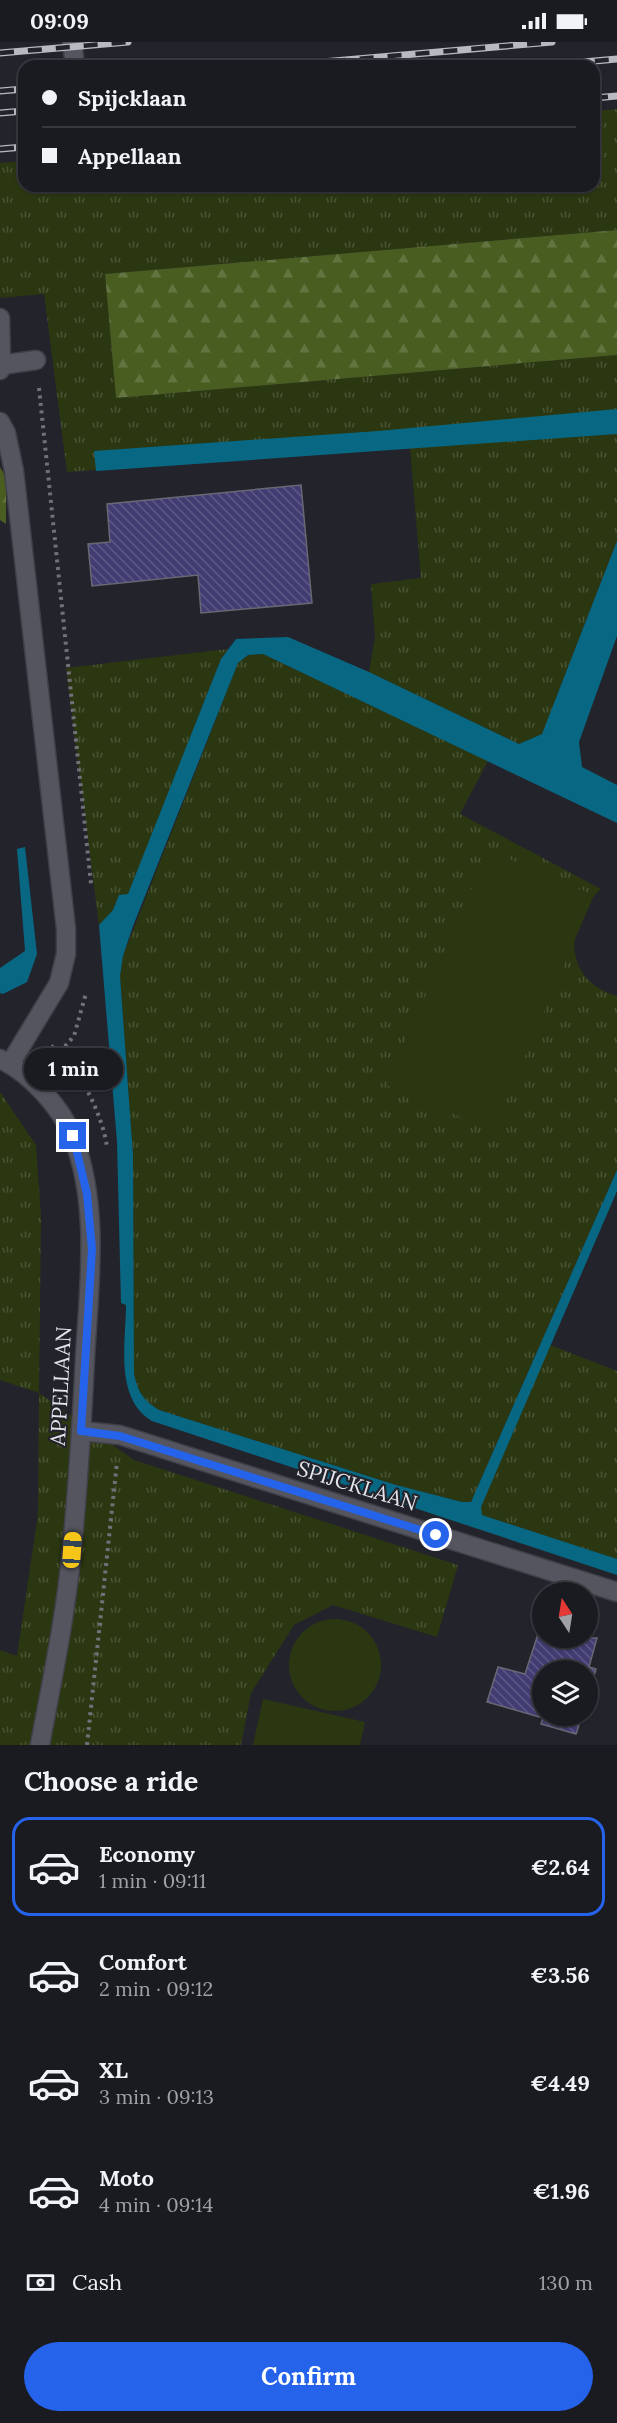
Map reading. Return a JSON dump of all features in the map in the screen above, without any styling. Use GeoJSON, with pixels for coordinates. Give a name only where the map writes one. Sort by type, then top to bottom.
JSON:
{"type":"FeatureCollection","features":[{"type":"Feature","properties":{"kind":"street"},"geometry":{"type":"LineString","coordinates":[[72,42],[74,60]]}},
{"type":"Feature","properties":{"kind":"street"},"geometry":{"type":"LineString","coordinates":[[0,318],[1,368],[36,360]]}},
{"type":"Feature","properties":{"kind":"street"},"geometry":{"type":"LineString","coordinates":[[0,422],[6,433],[14,471],[66,929],[66,954],[59,983],[5,1061]]}},
{"type":"Feature","properties":{"kind":"street","name":"APPELLAAN"},"geometry":{"type":"LineString","coordinates":[[5,1061],[44,1091],[73,1136],[87,1194],[92,1249],[72,1550],[55,1669],[40,1745]]}},
{"type":"Feature","properties":{"kind":"street","name":"SPIJCKLAAN"},"geometry":{"type":"LineString","coordinates":[[81,1431],[120,1436],[617,1592]]}},
{"type":"Feature","properties":{"kind":"green space"},"geometry":{"type":"Polygon","coordinates":[[[617,109],[617,230],[105,274],[116,398],[617,355],[617,541],[542,734],[519,744],[369,672],[375,637],[371,584],[421,578],[410,448],[67,472],[44,294],[0,298],[0,163],[18,162],[18,192],[600,192],[600,110],[617,109]]]}},
{"type":"Feature","properties":{"kind":"green space"},"geometry":{"type":"Polygon","coordinates":[[[617,230],[617,355],[116,398],[105,274],[617,230]]]}},
{"type":"Feature","properties":{"kind":"green space"},"geometry":{"type":"Polygon","coordinates":[[[0,467],[6,478],[6,524],[0,520],[0,467]]]}},
{"type":"Feature","properties":{"kind":"green space"},"geometry":{"type":"Polygon","coordinates":[[[228,649],[221,659],[128,895],[119,895],[113,910],[99,925],[66,668],[228,649]]]}},
{"type":"Feature","properties":{"kind":"green space"},"geometry":{"type":"Polygon","coordinates":[[[263,654],[488,761],[460,814],[601,889],[580,918],[575,934],[575,949],[578,964],[586,977],[599,988],[617,996],[617,1170],[471,1502],[462,1502],[396,1485],[159,1410],[142,1395],[134,1374],[133,1155],[120,976],[123,956],[238,663],[248,655],[263,654]]]}},
{"type":"Feature","properties":{"kind":"green space"},"geometry":{"type":"Polygon","coordinates":[[[488,850],[594,895],[493,1131],[387,1085],[488,850]]]}},
{"type":"Feature","properties":{"kind":"green space"},"geometry":{"type":"Polygon","coordinates":[[[0,1092],[36,1145],[41,1216],[39,1393],[0,1380],[0,1092]]]}},
{"type":"Feature","properties":{"kind":"green space"},"geometry":{"type":"Polygon","coordinates":[[[550,1345],[617,1371],[617,1559],[481,1515],[481,1507],[550,1345]]]}},
{"type":"Feature","properties":{"kind":"green space"},"geometry":{"type":"Polygon","coordinates":[[[39,1393],[134,1460],[458,1565],[437,1637],[333,1605],[294,1625],[251,1693],[241,1745],[0,1745],[0,1650],[17,1656],[38,1514],[39,1393]]]}},
{"type":"Feature","properties":{"kind":"green space"},"geometry":{"type":"Polygon","coordinates":[[[335,1619],[353,1622],[368,1632],[378,1647],[381,1665],[378,1683],[368,1698],[353,1708],[335,1711],[317,1708],[302,1698],[292,1683],[289,1665],[292,1647],[302,1632],[317,1622],[335,1619]]]}},
{"type":"Feature","properties":{"kind":"green space"},"geometry":{"type":"Polygon","coordinates":[[[263,1699],[365,1722],[360,1745],[253,1745],[263,1699]]]}},
{"type":"Feature","properties":{"kind":"water"},"geometry":{"type":"Polygon","coordinates":[[[617,409],[617,434],[96,471],[94,451],[378,431],[617,409]]]}},
{"type":"Feature","properties":{"kind":"water"},"geometry":{"type":"Polygon","coordinates":[[[617,541],[617,636],[579,742],[582,767],[617,785],[617,823],[263,654],[248,655],[238,663],[133,926],[123,956],[120,976],[133,1155],[134,1374],[142,1395],[159,1410],[396,1485],[462,1502],[471,1502],[617,1170],[617,1191],[481,1507],[482,1515],[617,1559],[617,1575],[152,1421],[140,1411],[132,1399],[125,1369],[126,1305],[121,1303],[117,1142],[99,925],[113,910],[119,895],[128,894],[221,659],[236,639],[288,637],[369,672],[519,744],[542,734],[617,541]]]}},
{"type":"Feature","properties":{"kind":"water"},"geometry":{"type":"Polygon","coordinates":[[[25,847],[37,954],[27,982],[3,994],[0,993],[0,968],[25,951],[17,849],[25,847]]]}},
{"type":"Feature","properties":{"kind":"building"},"geometry":{"type":"Polygon","coordinates":[[[301,485],[312,603],[201,613],[198,575],[92,586],[88,544],[110,542],[107,504],[301,485]]]}},
{"type":"Feature","properties":{"kind":"building"},"geometry":{"type":"Polygon","coordinates":[[[533,1648],[594,1648],[591,1660],[532,1660],[532,1715],[487,1702],[498,1667],[525,1674],[533,1648]]]}},
{"type":"Feature","properties":{"kind":"building"},"geometry":{"type":"Polygon","coordinates":[[[548,1726],[579,1726],[576,1734],[548,1726]]]}},
{"type":"Feature","properties":{"kind":"railway"},"geometry":{"type":"LineString","coordinates":[[0,53],[128,42]]}},
{"type":"Feature","properties":{"kind":"railway"},"geometry":{"type":"LineString","coordinates":[[345,60],[552,42]]}},
{"type":"Feature","properties":{"kind":"railway"},"geometry":{"type":"LineString","coordinates":[[600,61],[617,59]]}},
{"type":"Feature","properties":{"kind":"railway"},"geometry":{"type":"LineString","coordinates":[[0,91],[18,90]]}},
{"type":"Feature","properties":{"kind":"railway"},"geometry":{"type":"LineString","coordinates":[[600,97],[617,96]]}},
{"type":"Feature","properties":{"kind":"railway"},"geometry":{"type":"LineString","coordinates":[[0,113],[18,112]]}},
{"type":"Feature","properties":{"kind":"railway"},"geometry":{"type":"LineString","coordinates":[[0,149],[18,148]]}},
{"type":"Feature","properties":{"kind":"route"},"geometry":{"type":"LineString","coordinates":[[73,1136],[87,1194],[92,1249],[81,1431],[120,1436],[436,1535]]}}]}
